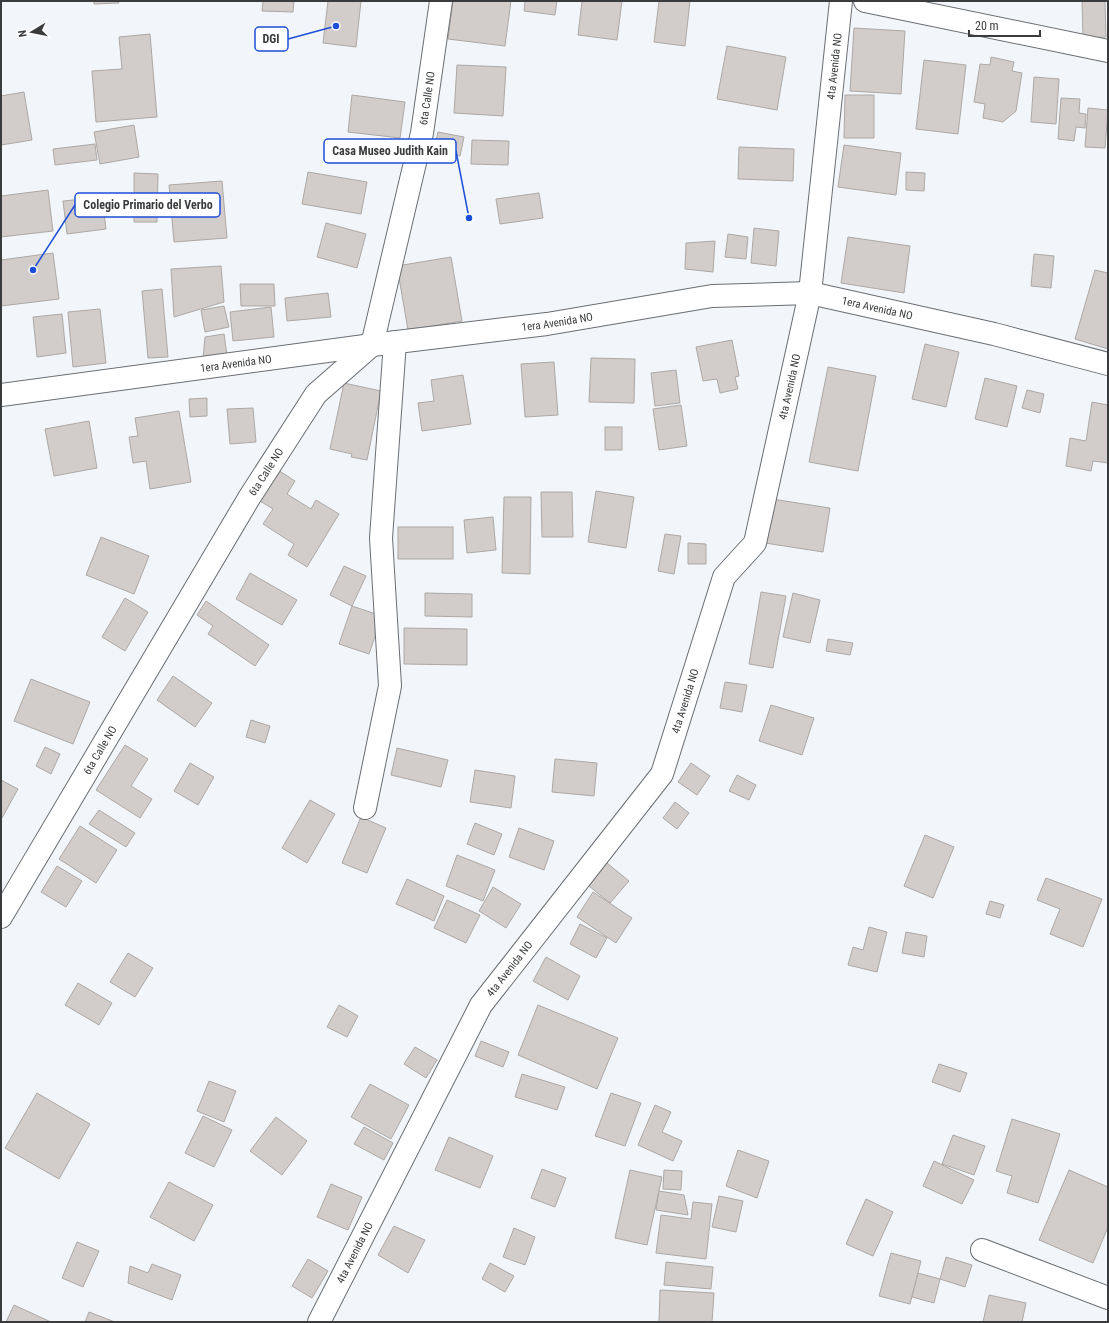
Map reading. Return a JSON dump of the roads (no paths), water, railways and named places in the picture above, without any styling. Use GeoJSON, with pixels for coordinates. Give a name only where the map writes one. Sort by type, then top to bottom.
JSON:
{"type":"FeatureCollection","features":[{"type":"Feature","properties":{"kind":"street","name":"6ta Calle NO"},"geometry":{"type":"LineString","coordinates":[[1,917],[270,465],[316,394],[372,344],[422,133],[441,1]]}},
{"type":"Feature","properties":{"kind":"street","name":"4ta Avenida NO"},"geometry":{"type":"LineString","coordinates":[[319,1322],[481,1005],[662,774],[724,577],[755,543],[810,293],[841,1]]}},
{"type":"Feature","properties":{"kind":"street"},"geometry":{"type":"LineString","coordinates":[[865,1],[1108,51]]}},
{"type":"Feature","properties":{"kind":"street","name":"1era Avenida NO"},"geometry":{"type":"LineString","coordinates":[[1,395],[372,344],[547,324],[712,296],[810,293],[994,334],[1108,364]]}},
{"type":"Feature","properties":{"kind":"street"},"geometry":{"type":"LineString","coordinates":[[365,808],[390,686],[381,538],[396,342]]}},
{"type":"Feature","properties":{"kind":"street"},"geometry":{"type":"LineString","coordinates":[[982,1250],[1108,1298]]}},
{"type":"Feature","properties":{"kind":"place","name":"DGI"},"geometry":{"type":"Point","coordinates":[336,26]}},
{"type":"Feature","properties":{"kind":"place","name":"Casa Museo Judith Kain"},"geometry":{"type":"Point","coordinates":[469,218]}},
{"type":"Feature","properties":{"kind":"place","name":"Colegio Primario del Verbo"},"geometry":{"type":"Point","coordinates":[33,270]}}]}
